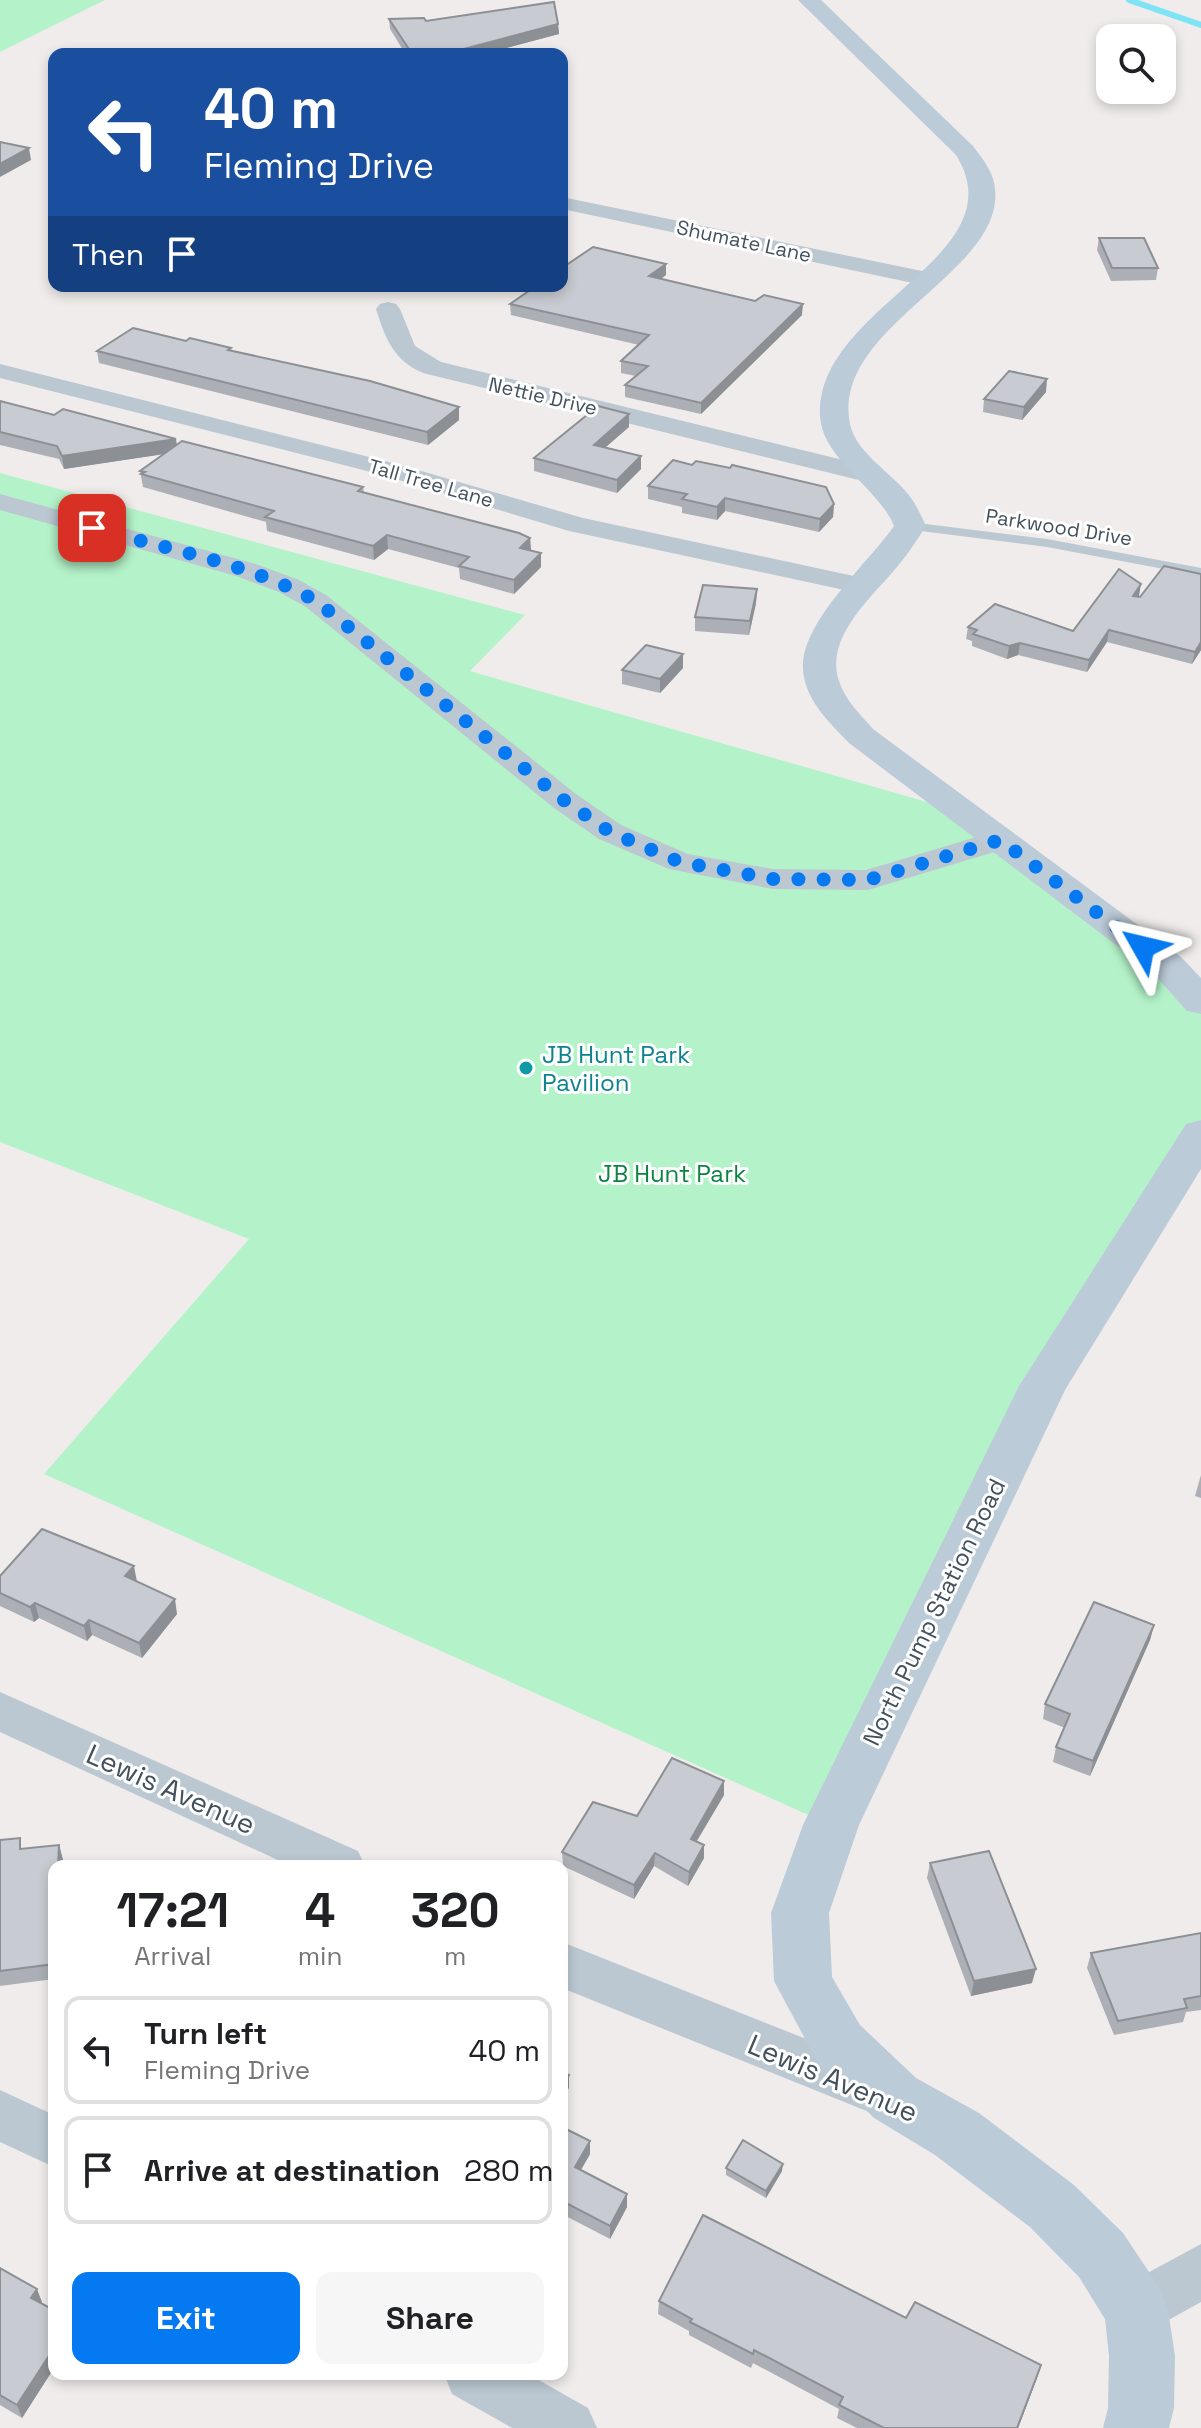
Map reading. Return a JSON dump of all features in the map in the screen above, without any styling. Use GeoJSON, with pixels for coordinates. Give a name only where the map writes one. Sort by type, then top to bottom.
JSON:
{"type":"FeatureCollection","features":[{"type":"Feature","properties":{"kind":"street"},"geometry":{"type":"LineString","coordinates":[[809,0],[965,151],[979,171],[983,196],[974,224],[955,251],[864,340],[845,365],[836,389],[834,418],[847,450],[899,502],[910,526],[896,552],[834,622],[820,650],[820,683],[836,713],[861,736],[1167,965],[1201,1002]]}},
{"type":"Feature","properties":{"kind":"street","name":"Shumate Lane"},"geometry":{"type":"LineString","coordinates":[[568,204],[927,279]]}},
{"type":"Feature","properties":{"kind":"street","name":"Nettie Drive"},"geometry":{"type":"LineString","coordinates":[[388,309],[402,351],[419,363],[871,475]]}},
{"type":"Feature","properties":{"kind":"street","name":"Tall Tree Lane"},"geometry":{"type":"LineString","coordinates":[[0,371],[388,469],[578,525],[863,586]]}},
{"type":"Feature","properties":{"kind":"street"},"geometry":{"type":"LineString","coordinates":[[0,502],[246,570],[289,586],[316,601],[565,801],[610,832],[680,862],[773,879],[868,880],[1000,840]]}},
{"type":"Feature","properties":{"kind":"street","name":"North Pump Station Road"},"geometry":{"type":"LineString","coordinates":[[895,2098],[839,2044],[803,1981],[800,1913],[831,1825],[1043,1386],[1201,1134]]}},
{"type":"Feature","properties":{"kind":"street","name":"Lewis Avenue"},"geometry":{"type":"LineString","coordinates":[[0,1711],[328,1860]]}},
{"type":"Feature","properties":{"kind":"street","name":"Lewis Avenue"},"geometry":{"type":"LineString","coordinates":[[568,1967],[895,2098],[957,2134],[1052,2206],[1101,2255],[1136,2310]]}},
{"type":"Feature","properties":{"kind":"street"},"geometry":{"type":"LineString","coordinates":[[0,2115],[48,2139]]}},
{"type":"Feature","properties":{"kind":"street"},"geometry":{"type":"LineString","coordinates":[[1136,2428],[1141,2408],[1142,2356],[1136,2310],[1201,2271]]}},
{"type":"Feature","properties":{"kind":"street"},"geometry":{"type":"LineString","coordinates":[[483,2380],[568,2428]]}},
{"type":"Feature","properties":{"kind":"lane","name":"Parkwood Drive"},"geometry":{"type":"LineString","coordinates":[[910,526],[1047,543],[1201,572]]}},
{"type":"Feature","properties":{"kind":"green space"},"geometry":{"type":"Polygon","coordinates":[[[0,0],[105,0],[0,52],[0,0]]]}},
{"type":"Feature","properties":{"kind":"green space","name":"JB Hunt Park"},"geometry":{"type":"Polygon","coordinates":[[[0,473],[525,615],[470,671],[962,812],[1201,1002],[1201,1134],[831,1825],[44,1474],[249,1239],[0,1142],[0,473]]]}},
{"type":"Feature","properties":{"kind":"building"},"geometry":{"type":"Polygon","coordinates":[[[554,2],[558,24],[468,48],[408,48],[389,19],[424,18],[426,21],[554,2]]]}},
{"type":"Feature","properties":{"kind":"building"},"geometry":{"type":"Polygon","coordinates":[[[0,142],[29,148],[0,164],[0,142]]]}},
{"type":"Feature","properties":{"kind":"building"},"geometry":{"type":"Polygon","coordinates":[[[1099,238],[1144,238],[1158,268],[1112,268],[1099,238]]]}},
{"type":"Feature","properties":{"kind":"building"},"geometry":{"type":"Polygon","coordinates":[[[593,247],[666,264],[649,276],[755,301],[764,295],[803,304],[701,403],[625,385],[648,366],[621,361],[649,335],[510,304],[527,292],[568,292],[568,264],[593,247]]]}},
{"type":"Feature","properties":{"kind":"building"},"geometry":{"type":"Polygon","coordinates":[[[133,328],[186,341],[190,338],[231,348],[228,350],[370,381],[459,407],[427,432],[97,351],[133,328]]]}},
{"type":"Feature","properties":{"kind":"building"},"geometry":{"type":"Polygon","coordinates":[[[1009,371],[1047,379],[1024,407],[984,399],[1009,371]]]}},
{"type":"Feature","properties":{"kind":"building"},"geometry":{"type":"Polygon","coordinates":[[[0,401],[54,415],[63,409],[176,439],[62,456],[57,446],[0,432],[0,401]]]}},
{"type":"Feature","properties":{"kind":"building"},"geometry":{"type":"Polygon","coordinates":[[[598,406],[629,414],[594,445],[641,456],[617,480],[534,458],[598,406]]]}},
{"type":"Feature","properties":{"kind":"building"},"geometry":{"type":"Polygon","coordinates":[[[182,441],[363,487],[358,491],[519,533],[530,538],[520,548],[541,553],[514,580],[459,566],[469,557],[387,535],[373,546],[265,517],[274,511],[141,474],[145,472],[140,471],[182,441]]]}},
{"type":"Feature","properties":{"kind":"building"},"geometry":{"type":"Polygon","coordinates":[[[673,460],[692,465],[696,461],[730,468],[732,465],[826,487],[834,504],[820,519],[725,498],[717,507],[682,499],[687,494],[648,486],[673,460]]]}},
{"type":"Feature","properties":{"kind":"building"},"geometry":{"type":"Polygon","coordinates":[[[1164,566],[1201,574],[1201,642],[1195,652],[1109,630],[1089,660],[1020,643],[1009,646],[973,634],[977,630],[968,627],[995,604],[1073,631],[1119,569],[1141,584],[1133,596],[1140,597],[1164,566]]]}},
{"type":"Feature","properties":{"kind":"building"},"geometry":{"type":"Polygon","coordinates":[[[703,585],[757,589],[750,621],[695,617],[703,585]]]}},
{"type":"Feature","properties":{"kind":"building"},"geometry":{"type":"Polygon","coordinates":[[[646,645],[683,654],[660,679],[622,670],[646,645]]]}},
{"type":"Feature","properties":{"kind":"building"},"geometry":{"type":"Polygon","coordinates":[[[42,1529],[134,1566],[125,1576],[175,1599],[139,1643],[89,1620],[84,1626],[35,1603],[30,1607],[0,1593],[0,1576],[42,1529]]]}},
{"type":"Feature","properties":{"kind":"building"},"geometry":{"type":"Polygon","coordinates":[[[1094,1602],[1154,1625],[1093,1761],[1056,1747],[1070,1714],[1045,1704],[1094,1602]]]}},
{"type":"Feature","properties":{"kind":"building"},"geometry":{"type":"Polygon","coordinates":[[[672,1758],[724,1781],[691,1839],[704,1845],[689,1872],[655,1853],[634,1885],[562,1852],[593,1802],[637,1816],[672,1758]]]}},
{"type":"Feature","properties":{"kind":"building"},"geometry":{"type":"Polygon","coordinates":[[[20,1838],[20,1849],[59,1845],[58,1860],[48,1860],[48,1965],[0,1971],[0,1840],[20,1838]]]}},
{"type":"Feature","properties":{"kind":"building"},"geometry":{"type":"Polygon","coordinates":[[[989,1851],[1036,1969],[974,1981],[930,1863],[989,1851]]]}},
{"type":"Feature","properties":{"kind":"building"},"geometry":{"type":"Polygon","coordinates":[[[1201,1933],[1201,1996],[1184,1999],[1187,2008],[1118,2021],[1091,1953],[1201,1933]]]}},
{"type":"Feature","properties":{"kind":"building"},"geometry":{"type":"Polygon","coordinates":[[[568,2130],[590,2141],[575,2167],[627,2194],[610,2226],[568,2204],[568,2130]]]}},
{"type":"Feature","properties":{"kind":"building"},"geometry":{"type":"Polygon","coordinates":[[[743,2140],[783,2164],[766,2191],[726,2168],[743,2140]]]}},
{"type":"Feature","properties":{"kind":"building"},"geometry":{"type":"Polygon","coordinates":[[[703,2215],[906,2318],[915,2302],[1041,2365],[1017,2428],[884,2428],[839,2405],[843,2397],[754,2350],[753,2354],[690,2322],[692,2319],[659,2301],[703,2215]]]}},
{"type":"Feature","properties":{"kind":"building"},"geometry":{"type":"Polygon","coordinates":[[[0,2268],[37,2289],[31,2298],[48,2307],[48,2357],[17,2405],[0,2395],[0,2268]]]}},
{"type":"Feature","properties":{"kind":"waterway"},"geometry":{"type":"LineString","coordinates":[[1129,0],[1201,25]]}},
{"type":"Feature","properties":{"kind":"place","name":"JB Hunt Park Pavilion"},"geometry":{"type":"Point","coordinates":[526,1068]}},
{"type":"Feature","properties":{"kind":"route"},"geometry":{"type":"LineString","coordinates":[[92,528],[246,570],[289,586],[316,601],[565,801],[610,832],[680,862],[773,879],[868,880],[1000,840],[1143,947]]}}]}
